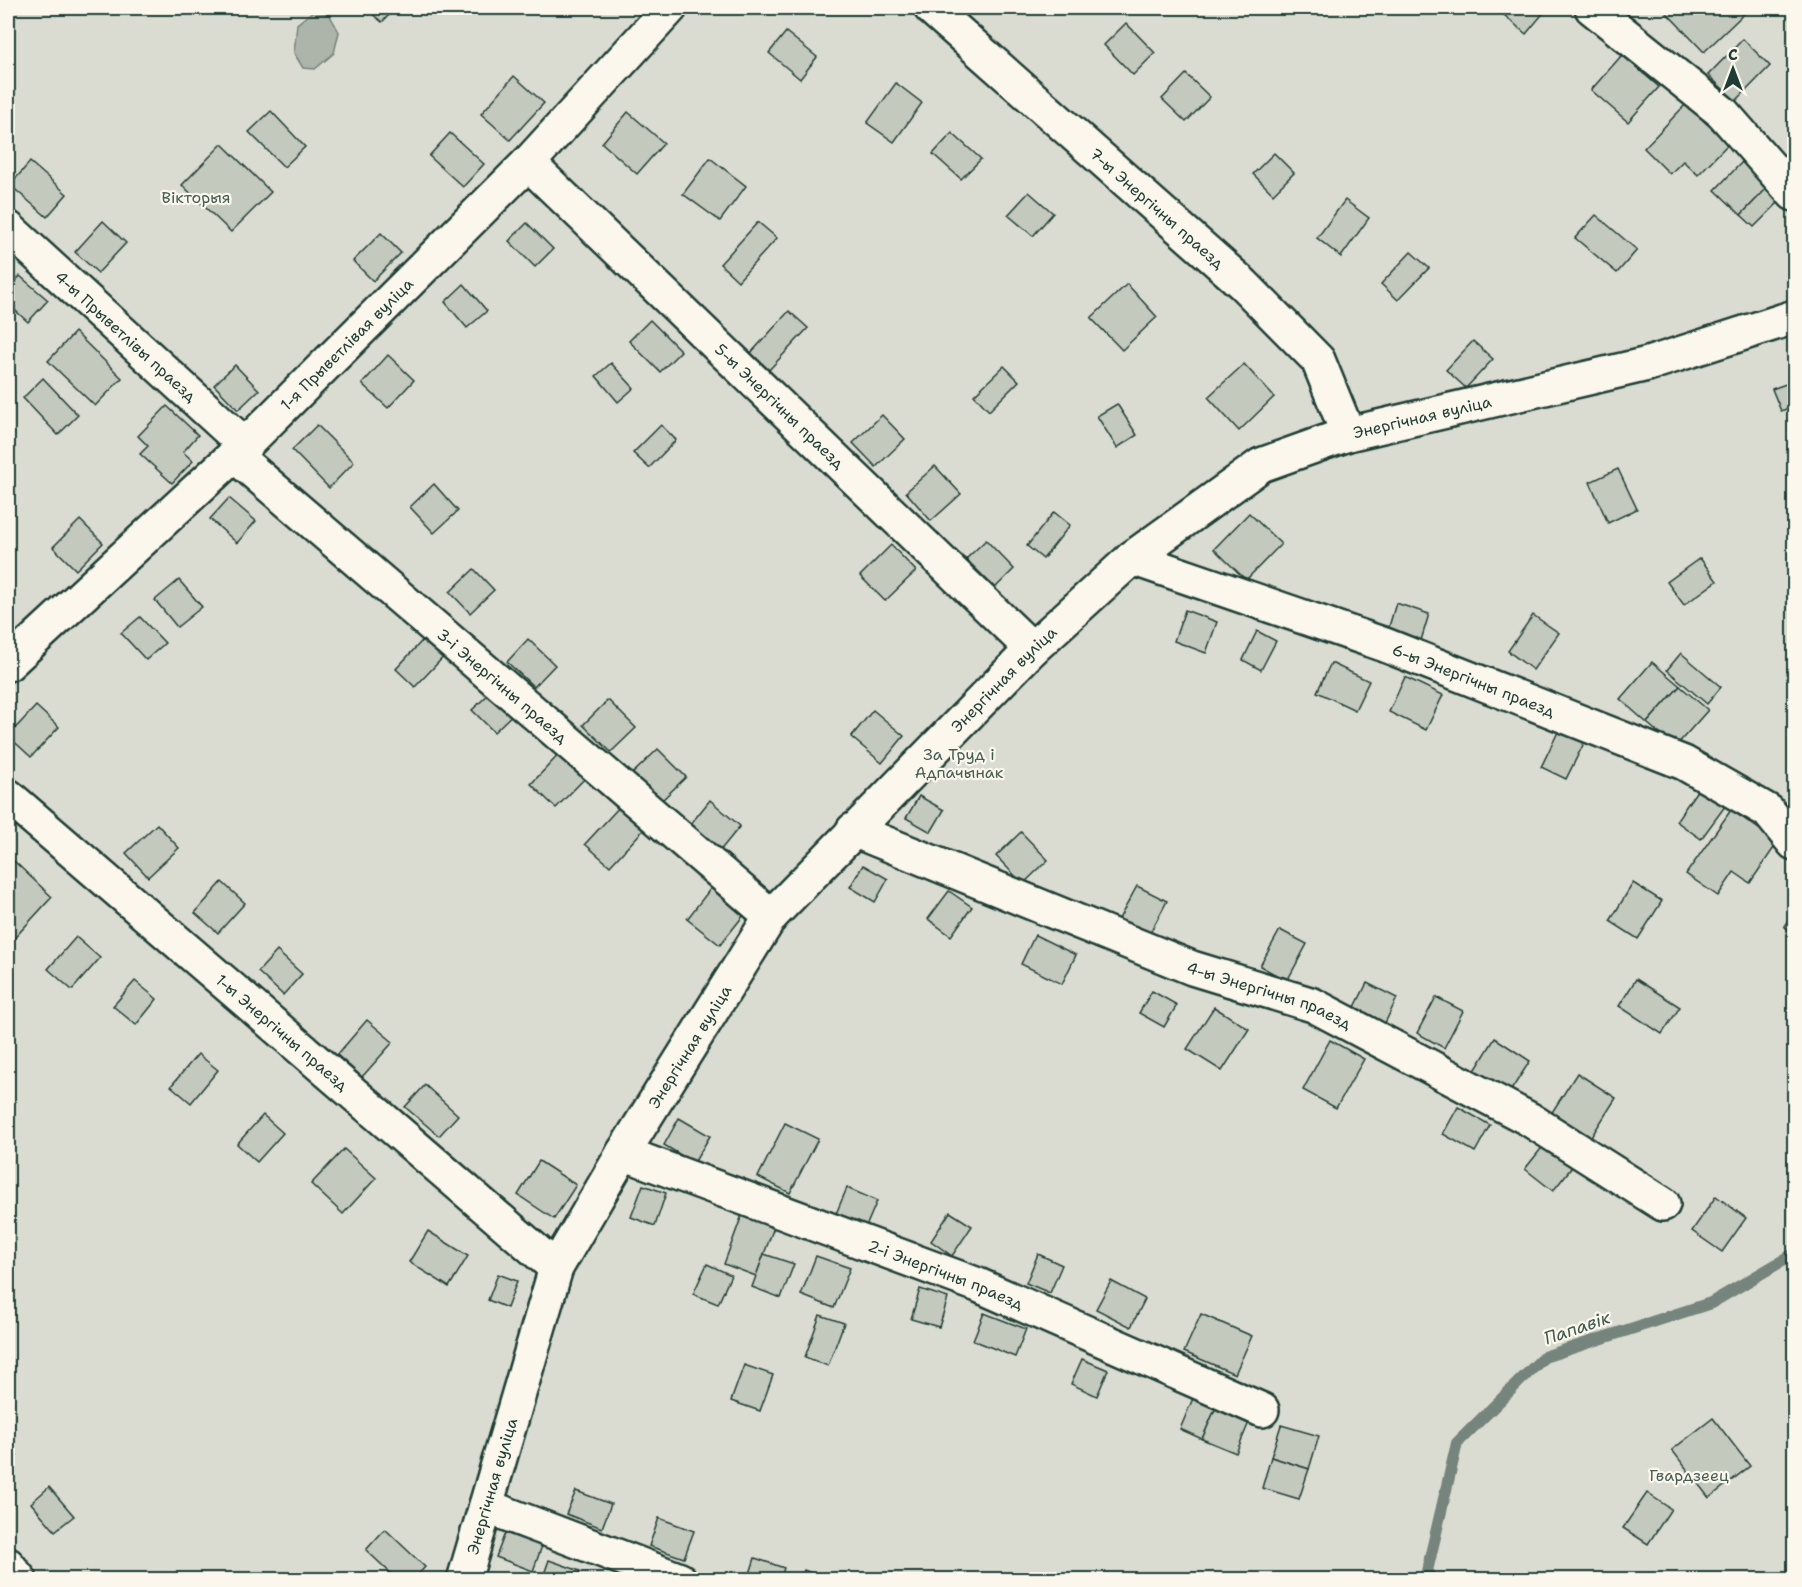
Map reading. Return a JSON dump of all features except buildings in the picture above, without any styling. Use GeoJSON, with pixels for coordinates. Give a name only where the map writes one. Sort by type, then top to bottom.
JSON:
{"type":"FeatureCollection","features":[{"type":"Feature","properties":{"kind":"lane","name":"1-я Прыветлівая вуліца"},"geometry":{"type":"LineString","coordinates":[[8,664],[240,450],[528,163],[670,8]]}},
{"type":"Feature","properties":{"kind":"lane","name":"7-ы Энергічны праезд"},"geometry":{"type":"LineString","coordinates":[[931,8],[1243,284],[1318,360],[1348,434]]}},
{"type":"Feature","properties":{"kind":"lane"},"geometry":{"type":"LineString","coordinates":[[1592,8],[1723,113],[1794,194]]}},
{"type":"Feature","properties":{"kind":"lane","name":"5-ы Энергічны праезд"},"geometry":{"type":"LineString","coordinates":[[528,163],[1032,649]]}},
{"type":"Feature","properties":{"kind":"lane","name":"4-ы Прыветлівы праезд"},"geometry":{"type":"LineString","coordinates":[[8,228],[240,450]]}},
{"type":"Feature","properties":{"kind":"lane","name":"Энергічная вуліца"},"geometry":{"type":"LineString","coordinates":[[464,1580],[556,1269],[623,1153],[771,916],[1032,649],[1132,558],[1261,465],[1348,434],[1648,364],[1794,317]]}},
{"type":"Feature","properties":{"kind":"lane","name":"3-і Энергічны праезд"},"geometry":{"type":"LineString","coordinates":[[240,450],[771,916]]}},
{"type":"Feature","properties":{"kind":"lane","name":"6-ы Энергічны праезд"},"geometry":{"type":"LineString","coordinates":[[1132,558],[1385,645],[1684,762],[1768,811],[1794,843]]}},
{"type":"Feature","properties":{"kind":"lane","name":"1-ы Энергічны праезд"},"geometry":{"type":"LineString","coordinates":[[8,795],[556,1269]]}},
{"type":"Feature","properties":{"kind":"lane","name":"4-ы Энергічны праезд"},"geometry":{"type":"LineString","coordinates":[[853,830],[1192,968],[1313,1005],[1529,1119],[1663,1204]]}},
{"type":"Feature","properties":{"kind":"lane","name":"2-і Энергічны праезд"},"geometry":{"type":"LineString","coordinates":[[623,1153],[978,1285],[1263,1410]]}},
{"type":"Feature","properties":{"kind":"lane"},"geometry":{"type":"LineString","coordinates":[[486,1506],[680,1580]]}},
{"type":"Feature","properties":{"kind":"lane"},"geometry":{"type":"LineString","coordinates":[[8,1565],[20,1580]]}},
{"type":"Feature","properties":{"kind":"green space","name":"За Труд і Адпачынак"},"geometry":{"type":"Polygon","coordinates":[[[8,8],[1794,8],[1794,1579],[8,1579],[8,8]]]}},
{"type":"Feature","properties":{"kind":"shaded area"},"geometry":{"type":"Polygon","coordinates":[[[313,11],[329,14],[339,32],[334,53],[315,69],[303,68],[294,53],[297,24],[313,11]]]}},
{"type":"Feature","properties":{"kind":"waterway","name":"Папавік"},"geometry":{"type":"LineString","coordinates":[[1431,1580],[1427,1571],[1457,1443],[1544,1357],[1711,1303],[1794,1254]]}},
{"type":"Feature","properties":{"kind":"park label","name":"Вікторыя"},"geometry":{"type":"Point","coordinates":[196,197]}},
{"type":"Feature","properties":{"kind":"park label","name":"Гвардзеец"},"geometry":{"type":"Point","coordinates":[1689,1475]}}]}
